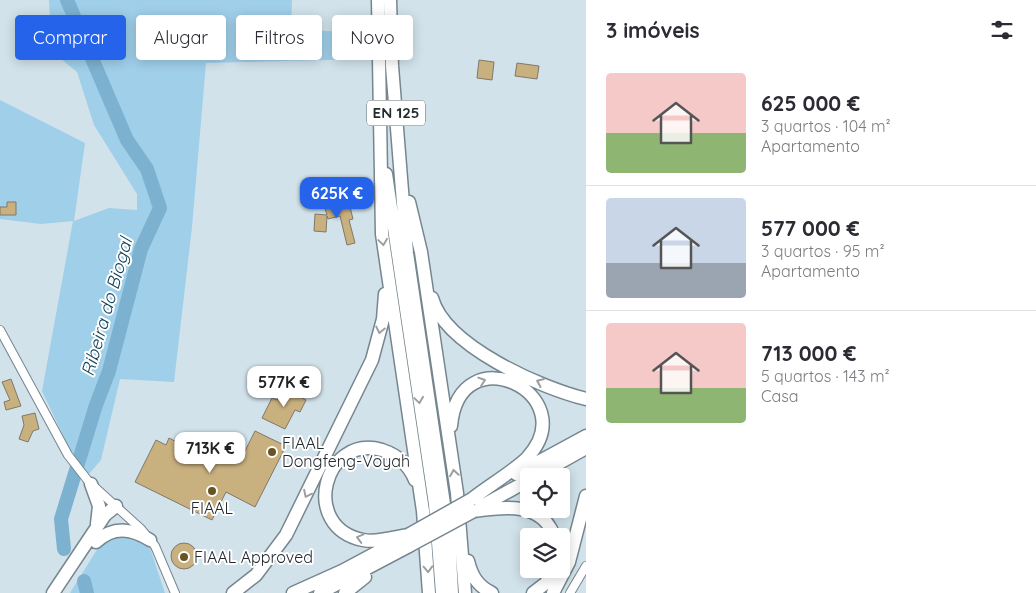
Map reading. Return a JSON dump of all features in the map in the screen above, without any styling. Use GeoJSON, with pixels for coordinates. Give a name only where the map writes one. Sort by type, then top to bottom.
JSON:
{"type":"FeatureCollection","features":[{"type":"Feature","properties":{"kind":"main road","name":"EN 125"},"geometry":{"type":"LineString","coordinates":[[378,0],[381,144]]}},
{"type":"Feature","properties":{"kind":"main road","name":"EN 125"},"geometry":{"type":"LineString","coordinates":[[390,0],[392,66],[399,161]]}},
{"type":"Feature","properties":{"kind":"main road"},"geometry":{"type":"LineString","coordinates":[[381,144],[380,203],[386,264],[423,511],[429,593]]}},
{"type":"Feature","properties":{"kind":"main road"},"geometry":{"type":"LineString","coordinates":[[381,144],[435,504],[442,593]]}},
{"type":"Feature","properties":{"kind":"main road"},"geometry":{"type":"LineString","coordinates":[[399,161],[433,302],[441,318],[472,347],[492,359],[566,393],[586,399]]}},
{"type":"Feature","properties":{"kind":"main road"},"geometry":{"type":"LineString","coordinates":[[399,161],[407,253],[449,538],[452,593]]}},
{"type":"Feature","properties":{"kind":"main road"},"geometry":{"type":"LineString","coordinates":[[421,252],[462,530],[471,572],[480,586],[492,593]]}},
{"type":"Feature","properties":{"kind":"main road"},"geometry":{"type":"LineString","coordinates":[[233,593],[256,575],[286,535],[359,388],[372,360],[383,319],[386,264]]}},
{"type":"Feature","properties":{"kind":"main road"},"geometry":{"type":"LineString","coordinates":[[451,450],[450,430],[454,408],[466,390],[478,382],[494,378],[511,380],[522,386],[538,404],[542,426],[539,439],[527,458],[473,505]]}},
{"type":"Feature","properties":{"kind":"main road"},"geometry":{"type":"LineString","coordinates":[[320,593],[391,557],[586,436]]}},
{"type":"Feature","properties":{"kind":"main road"},"geometry":{"type":"LineString","coordinates":[[408,535],[375,541],[362,540],[337,526],[330,517],[325,505],[326,481],[332,470],[341,460],[358,451],[376,448],[388,452],[400,458],[409,468],[414,478],[423,511]]}},
{"type":"Feature","properties":{"kind":"main road"},"geometry":{"type":"LineString","coordinates":[[550,468],[586,448]]}},
{"type":"Feature","properties":{"kind":"main road"},"geometry":{"type":"LineString","coordinates":[[53,593],[94,538],[100,516],[100,506],[87,479]]}},
{"type":"Feature","properties":{"kind":"main road"},"geometry":{"type":"LineString","coordinates":[[293,593],[342,571],[408,535],[520,484]]}},
{"type":"Feature","properties":{"kind":"main road"},"geometry":{"type":"LineString","coordinates":[[553,593],[569,562],[586,496]]}},
{"type":"Feature","properties":{"kind":"main road"},"geometry":{"type":"LineString","coordinates":[[473,505],[514,507],[528,510],[543,519],[549,528]]}},
{"type":"Feature","properties":{"kind":"main road"},"geometry":{"type":"LineString","coordinates":[[62,593],[109,511],[116,506]]}},
{"type":"Feature","properties":{"kind":"main road"},"geometry":{"type":"LineString","coordinates":[[94,538],[126,530],[138,532],[150,540]]}},
{"type":"Feature","properties":{"kind":"main road"},"geometry":{"type":"LineString","coordinates":[[462,530],[465,593]]}},
{"type":"Feature","properties":{"kind":"main road"},"geometry":{"type":"LineString","coordinates":[[345,593],[391,557]]}},
{"type":"Feature","properties":{"kind":"main road"},"geometry":{"type":"LineString","coordinates":[[533,593],[546,583],[548,578]]}},
{"type":"Feature","properties":{"kind":"street"},"geometry":{"type":"LineString","coordinates":[[0,330],[68,455],[87,479],[155,546],[175,593]]}},
{"type":"Feature","properties":{"kind":"street"},"geometry":{"type":"LineString","coordinates":[[570,593],[586,566]]}},
{"type":"Feature","properties":{"kind":"shaded area"},"geometry":{"type":"Polygon","coordinates":[[[49,0],[292,0],[292,15],[236,15],[236,60],[322,60],[322,31],[332,31],[332,60],[206,63],[192,227],[174,382],[120,379],[101,460],[88,475],[68,446],[42,391],[73,221],[41,224],[0,219],[0,100],[85,143],[74,221],[109,208],[137,210],[137,194],[94,125],[77,72],[62,60],[126,60],[126,15],[50,15],[49,0]]]}},
{"type":"Feature","properties":{"kind":"shaded area"},"geometry":{"type":"Polygon","coordinates":[[[111,536],[141,538],[150,548],[165,593],[70,593],[101,543],[111,536]]]}},
{"type":"Feature","properties":{"kind":"building"},"geometry":{"type":"Polygon","coordinates":[[[479,60],[494,62],[492,80],[477,78],[479,60]]]}},
{"type":"Feature","properties":{"kind":"building"},"geometry":{"type":"Polygon","coordinates":[[[517,63],[539,66],[537,79],[515,76],[517,63]]]}},
{"type":"Feature","properties":{"kind":"building"},"geometry":{"type":"Polygon","coordinates":[[[348,199],[353,219],[349,220],[355,243],[347,245],[340,216],[328,219],[327,216],[326,232],[314,231],[315,214],[327,215],[324,205],[348,199]]]}},
{"type":"Feature","properties":{"kind":"building"},"geometry":{"type":"Polygon","coordinates":[[[7,202],[16,202],[16,215],[0,215],[0,207],[7,207],[7,202]]]}},
{"type":"Feature","properties":{"kind":"building"},"geometry":{"type":"Polygon","coordinates":[[[11,379],[21,406],[6,410],[4,402],[10,400],[2,382],[11,379]]]}},
{"type":"Feature","properties":{"kind":"building"},"geometry":{"type":"Polygon","coordinates":[[[284,388],[306,400],[300,412],[295,410],[285,429],[262,418],[272,398],[277,400],[284,388]]]}},
{"type":"Feature","properties":{"kind":"building"},"geometry":{"type":"Polygon","coordinates":[[[35,413],[39,429],[33,431],[28,442],[19,439],[24,425],[22,416],[35,413]]]}},
{"type":"Feature","properties":{"kind":"building"},"geometry":{"type":"Polygon","coordinates":[[[255,431],[286,446],[255,507],[226,492],[212,520],[135,482],[156,440],[166,445],[169,438],[213,461],[218,450],[240,461],[255,431]]]}},
{"type":"Feature","properties":{"kind":"building"},"geometry":{"type":"Polygon","coordinates":[[[184,543],[193,547],[197,556],[193,565],[184,569],[175,565],[171,556],[175,547],[184,543]]]}},
{"type":"Feature","properties":{"kind":"waterway","name":"Ribeira do Biogal"},"geometry":{"type":"LineString","coordinates":[[64,549],[61,519],[96,405],[109,371],[141,249],[160,208],[147,169],[127,140],[67,0]]}},
{"type":"Feature","properties":{"kind":"waterway","name":"Ribeira do Biogal"},"geometry":{"type":"LineString","coordinates":[[84,581],[87,593]]}},
{"type":"Feature","properties":{"kind":"place","name":"FIAAL Dongfeng-Voyah"},"geometry":{"type":"Point","coordinates":[272,452]}},
{"type":"Feature","properties":{"kind":"place","name":"FIAAL"},"geometry":{"type":"Point","coordinates":[212,491]}},
{"type":"Feature","properties":{"kind":"place","name":"FIAAL Approved"},"geometry":{"type":"Point","coordinates":[184,557]}}]}
